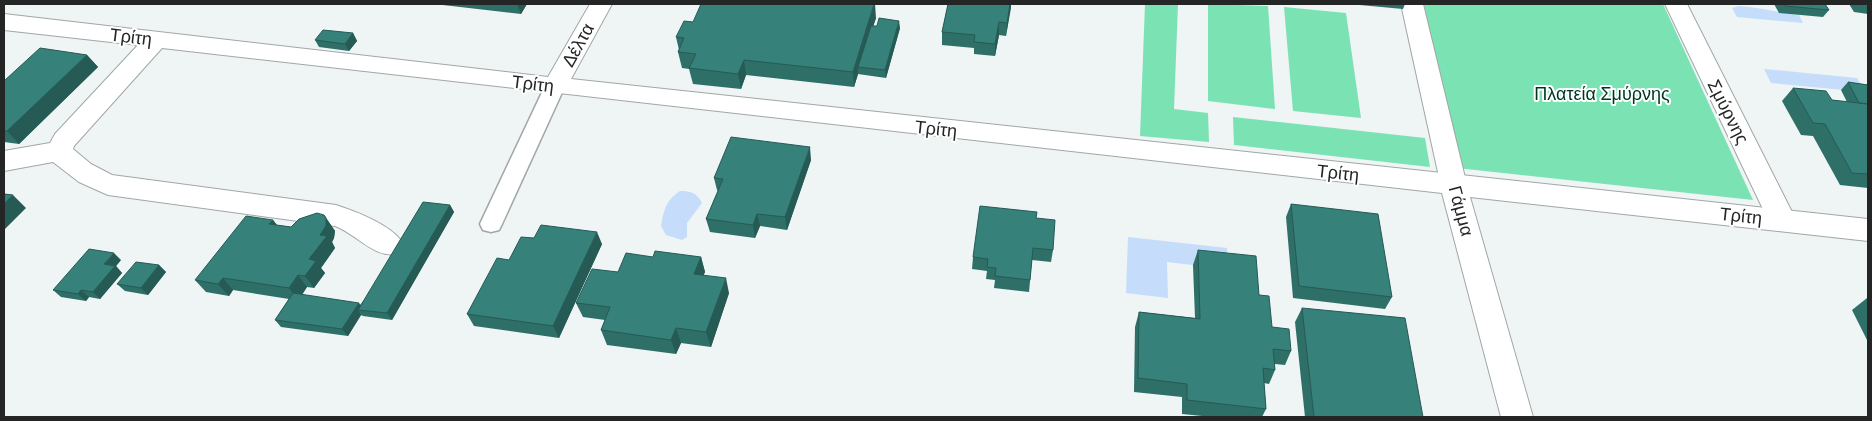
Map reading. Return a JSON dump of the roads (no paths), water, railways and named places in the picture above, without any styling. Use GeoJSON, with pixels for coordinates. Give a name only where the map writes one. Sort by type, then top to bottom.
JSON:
{"type":"FeatureCollection","features":[{"type":"Feature","properties":{"kind":"street","name":"Δέλτα"},"geometry":{"type":"LineString","coordinates":[[555,86],[601,4]]}},
{"type":"Feature","properties":{"kind":"street","name":"Γάμμα"},"geometry":{"type":"LineString","coordinates":[[1412,4],[1454,186],[1517,417]]}},
{"type":"Feature","properties":{"kind":"street","name":"Σμύρνης"},"geometry":{"type":"LineString","coordinates":[[1676,4],[1782,220]]}},
{"type":"Feature","properties":{"kind":"street","name":"Τρίτη"},"geometry":{"type":"LineString","coordinates":[[4,22],[555,86],[1868,230]]}},
{"type":"Feature","properties":{"kind":"street"},"geometry":{"type":"LineString","coordinates":[[59,151],[64,141],[156,40]]}},
{"type":"Feature","properties":{"kind":"street"},"geometry":{"type":"LineString","coordinates":[[4,162],[59,151]]}},
{"type":"Feature","properties":{"kind":"street"},"geometry":{"type":"LineString","coordinates":[[59,151],[89,177],[108,185],[336,216],[354,222],[390,245]]}},
{"type":"Feature","properties":{"kind":"lane"},"geometry":{"type":"LineString","coordinates":[[491,224],[555,86]]}},
{"type":"Feature","properties":{"kind":"water"},"geometry":{"type":"Polygon","coordinates":[[[1739,6],[1799,15],[1803,23],[1737,17],[1732,8],[1739,6]]]}},
{"type":"Feature","properties":{"kind":"water"},"geometry":{"type":"Polygon","coordinates":[[[1764,69],[1857,78],[1865,92],[1771,83],[1764,69]]]}},
{"type":"Feature","properties":{"kind":"water"},"geometry":{"type":"Polygon","coordinates":[[[680,191],[693,193],[702,203],[687,223],[687,237],[682,240],[666,235],[661,226],[666,206],[680,191]]]}},
{"type":"Feature","properties":{"kind":"water"},"geometry":{"type":"Polygon","coordinates":[[[1128,237],[1227,248],[1227,269],[1167,262],[1168,298],[1126,293],[1128,237]]]}},
{"type":"Feature","properties":{"kind":"park label","name":"Πλατεία Σμύρνης"},"geometry":{"type":"Point","coordinates":[1602,94]}}]}
